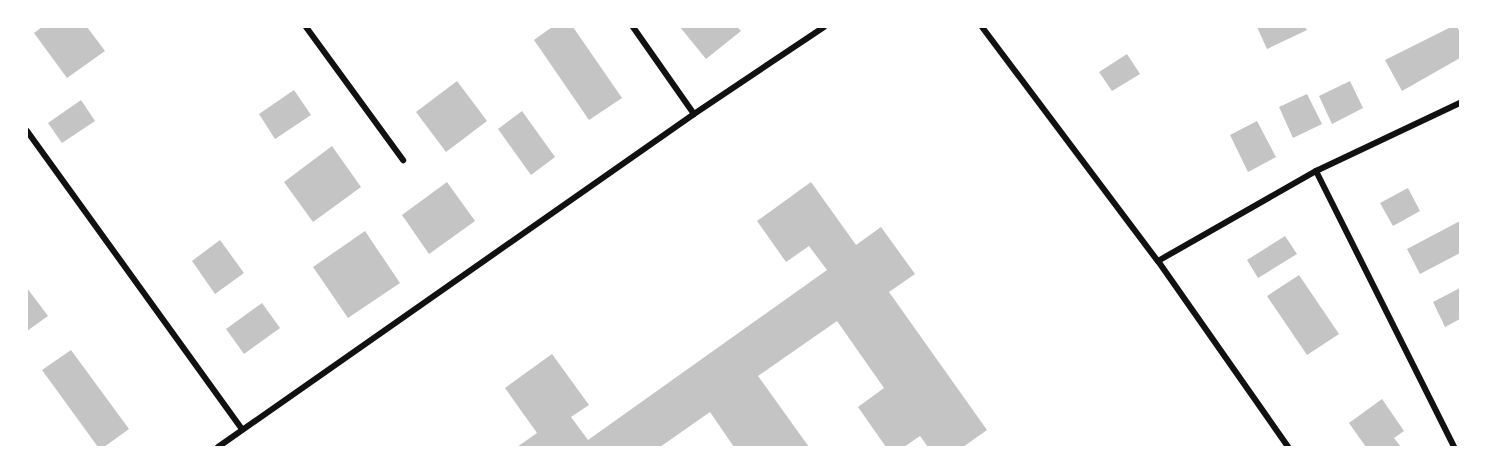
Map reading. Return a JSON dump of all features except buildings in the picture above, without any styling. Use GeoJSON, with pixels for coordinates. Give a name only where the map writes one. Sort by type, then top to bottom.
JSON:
{"type":"FeatureCollection","features":[{"type":"Feature","properties":{"kind":"street"},"geometry":{"type":"LineString","coordinates":[[306,27],[403,160]]}},
{"type":"Feature","properties":{"kind":"street"},"geometry":{"type":"LineString","coordinates":[[633,27],[694,114]]}},
{"type":"Feature","properties":{"kind":"street"},"geometry":{"type":"LineString","coordinates":[[218,447],[694,114],[824,27]]}},
{"type":"Feature","properties":{"kind":"street"},"geometry":{"type":"LineString","coordinates":[[982,27],[1158,261],[1288,447]]}},
{"type":"Feature","properties":{"kind":"street"},"geometry":{"type":"LineString","coordinates":[[1158,261],[1316,171],[1460,103]]}},
{"type":"Feature","properties":{"kind":"street"},"geometry":{"type":"LineString","coordinates":[[27,131],[242,429]]}},
{"type":"Feature","properties":{"kind":"street"},"geometry":{"type":"LineString","coordinates":[[1316,171],[1454,447]]}}]}
